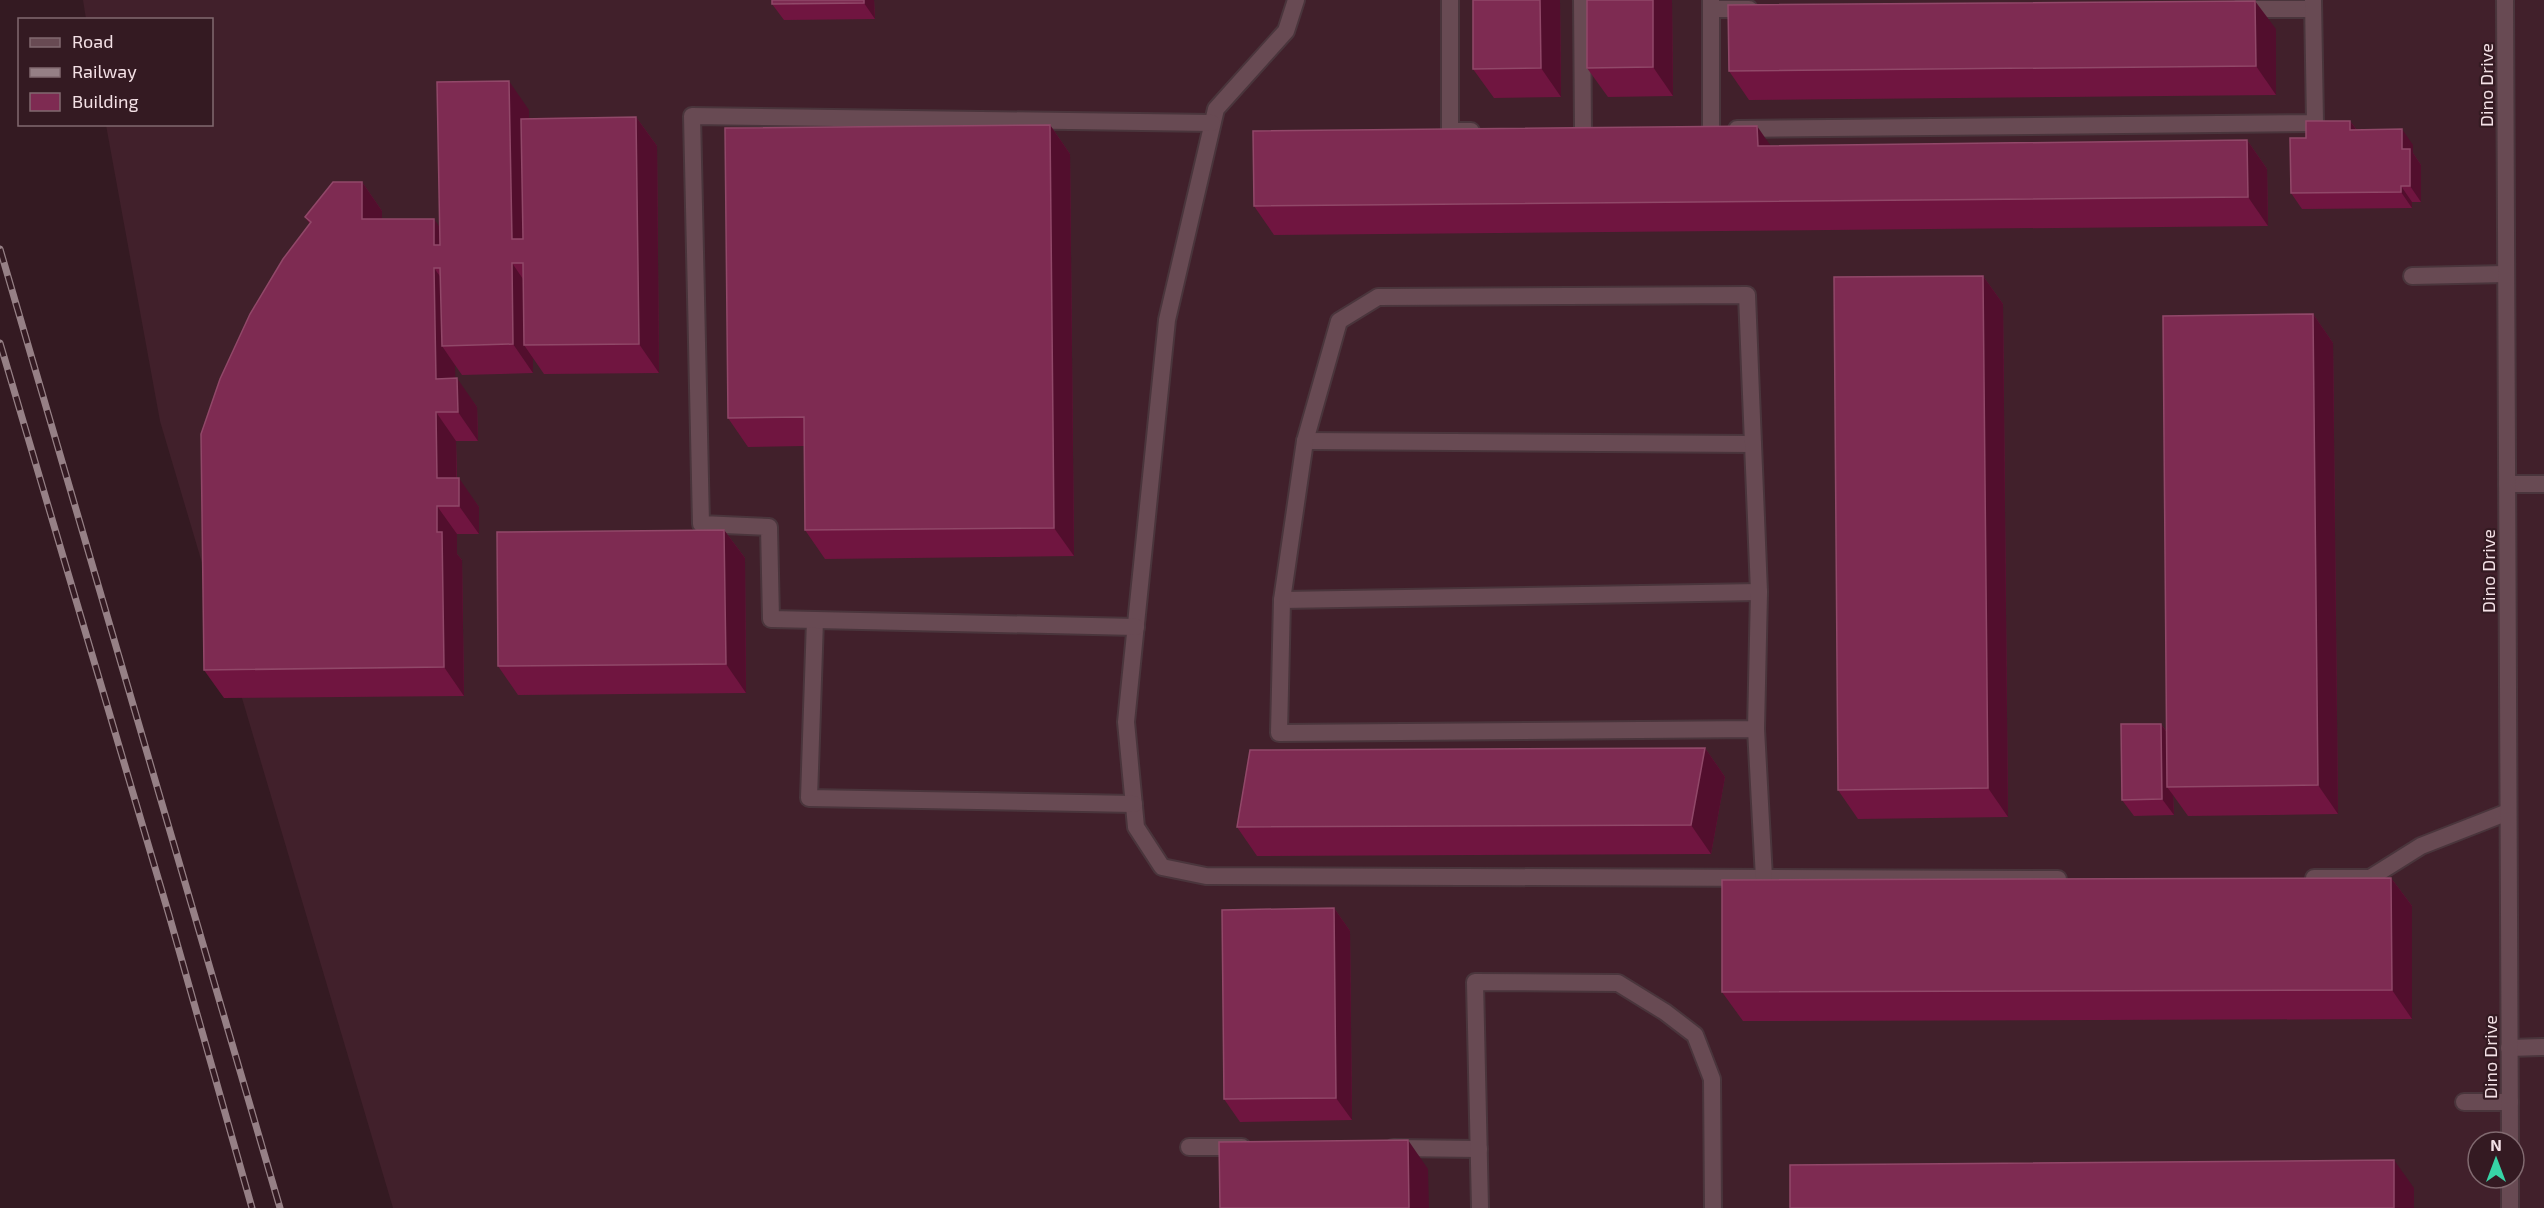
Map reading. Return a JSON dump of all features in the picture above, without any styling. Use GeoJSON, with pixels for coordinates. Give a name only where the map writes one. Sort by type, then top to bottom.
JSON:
{"type":"FeatureCollection","features":[{"type":"Feature","properties":{"kind":"street"},"geometry":{"type":"LineString","coordinates":[[1296,0],[1286,31],[1216,109],[1167,320],[1126,722],[1136,827],[1162,867],[1206,876],[2080,879]]}},
{"type":"Feature","properties":{"kind":"street"},"geometry":{"type":"LineString","coordinates":[[1450,0],[1450,131],[1483,130]]}},
{"type":"Feature","properties":{"kind":"street"},"geometry":{"type":"LineString","coordinates":[[1561,130],[1589,129],[1582,0]]}},
{"type":"Feature","properties":{"kind":"street","name":"Dino Drive"},"geometry":{"type":"LineString","coordinates":[[2505,0],[2510,1130]]}},
{"type":"Feature","properties":{"kind":"street"},"geometry":{"type":"LineString","coordinates":[[1770,9],[1711,5],[1705,129],[2315,123],[2313,5],[2218,9]]}},
{"type":"Feature","properties":{"kind":"street"},"geometry":{"type":"LineString","coordinates":[[1136,627],[771,620],[769,527],[701,524],[692,117],[1212,123]]}},
{"type":"Feature","properties":{"kind":"street"},"geometry":{"type":"LineString","coordinates":[[2412,276],[2506,274]]}},
{"type":"Feature","properties":{"kind":"street"},"geometry":{"type":"LineString","coordinates":[[1756,729],[1279,733],[1282,600],[1305,441],[1339,321],[1378,297],[1747,295],[1759,592],[1756,729],[1764,878]]}},
{"type":"Feature","properties":{"kind":"street"},"geometry":{"type":"LineString","coordinates":[[1305,441],[1753,444]]}},
{"type":"Feature","properties":{"kind":"street"},"geometry":{"type":"LineString","coordinates":[[2507,484],[2544,484]]}},
{"type":"Feature","properties":{"kind":"street"},"geometry":{"type":"LineString","coordinates":[[1282,600],[1759,592]]}},
{"type":"Feature","properties":{"kind":"street"},"geometry":{"type":"LineString","coordinates":[[815,620],[809,798],[1134,804]]}},
{"type":"Feature","properties":{"kind":"street"},"geometry":{"type":"LineString","coordinates":[[2300,878],[2370,878],[2421,846],[2508,812]]}},
{"type":"Feature","properties":{"kind":"street"},"geometry":{"type":"LineString","coordinates":[[1480,1208],[1475,982],[1618,983],[1665,1012],[1695,1035],[1712,1079],[1713,1208]]}},
{"type":"Feature","properties":{"kind":"street"},"geometry":{"type":"LineString","coordinates":[[2509,1048],[2544,1047]]}},
{"type":"Feature","properties":{"kind":"street"},"geometry":{"type":"LineString","coordinates":[[2464,1102],[2510,1102]]}},
{"type":"Feature","properties":{"kind":"street"},"geometry":{"type":"LineString","coordinates":[[1189,1146],[1258,1147]]}},
{"type":"Feature","properties":{"kind":"street"},"geometry":{"type":"LineString","coordinates":[[1374,1148],[1479,1149]]}},
{"type":"Feature","properties":{"kind":"street"},"geometry":{"type":"LineString","coordinates":[[2510,1190],[2510,1208]]}},
{"type":"Feature","properties":{"kind":"shaded area"},"geometry":{"type":"Polygon","coordinates":[[[83,0],[2544,0],[2544,1208],[393,1208],[160,421],[106,126],[213,126],[213,18],[86,18],[83,0]]]}},
{"type":"Feature","properties":{"kind":"building"},"geometry":{"type":"Polygon","coordinates":[[[772,0],[864,0],[864,3],[772,4],[772,0]]]}},
{"type":"Feature","properties":{"kind":"building"},"geometry":{"type":"Polygon","coordinates":[[[1473,0],[1540,0],[1541,68],[1473,69],[1473,0]]]}},
{"type":"Feature","properties":{"kind":"building"},"geometry":{"type":"Polygon","coordinates":[[[1587,0],[1653,0],[1653,67],[1587,68],[1587,0]]]}},
{"type":"Feature","properties":{"kind":"building"},"geometry":{"type":"Polygon","coordinates":[[[2255,1],[2256,66],[1729,71],[1728,5],[2255,1]]]}},
{"type":"Feature","properties":{"kind":"building"},"geometry":{"type":"Polygon","coordinates":[[[509,81],[512,239],[523,239],[521,119],[636,117],[639,344],[524,345],[523,263],[512,263],[513,344],[442,346],[440,268],[434,268],[436,379],[457,378],[458,412],[436,412],[437,478],[459,478],[459,506],[437,506],[437,532],[442,532],[444,667],[204,670],[201,434],[220,379],[250,314],[283,259],[311,222],[305,217],[333,182],[362,182],[362,219],[434,219],[434,245],[440,245],[437,82],[509,81]]]}},
{"type":"Feature","properties":{"kind":"building"},"geometry":{"type":"Polygon","coordinates":[[[2306,121],[2350,121],[2350,130],[2402,129],[2402,149],[2410,149],[2410,186],[2401,186],[2401,192],[2291,193],[2290,138],[2306,138],[2306,121]]]}},
{"type":"Feature","properties":{"kind":"building"},"geometry":{"type":"Polygon","coordinates":[[[1050,125],[1054,528],[805,530],[804,417],[728,418],[725,128],[1050,125]]]}},
{"type":"Feature","properties":{"kind":"building"},"geometry":{"type":"Polygon","coordinates":[[[1757,126],[1758,146],[2247,140],[2248,197],[1254,206],[1253,131],[1757,126]]]}},
{"type":"Feature","properties":{"kind":"building"},"geometry":{"type":"Polygon","coordinates":[[[1983,276],[1988,788],[1838,790],[1834,277],[1983,276]]]}},
{"type":"Feature","properties":{"kind":"building"},"geometry":{"type":"Polygon","coordinates":[[[2313,314],[2318,785],[2167,787],[2163,316],[2313,314]]]}},
{"type":"Feature","properties":{"kind":"building"},"geometry":{"type":"Polygon","coordinates":[[[724,530],[726,664],[498,666],[497,532],[724,530]]]}},
{"type":"Feature","properties":{"kind":"building"},"geometry":{"type":"Polygon","coordinates":[[[2121,724],[2161,724],[2162,799],[2122,800],[2121,724]]]}},
{"type":"Feature","properties":{"kind":"building"},"geometry":{"type":"Polygon","coordinates":[[[1705,748],[1691,825],[1237,827],[1250,750],[1705,748]]]}},
{"type":"Feature","properties":{"kind":"building"},"geometry":{"type":"Polygon","coordinates":[[[2391,878],[2392,990],[1722,992],[1722,880],[2391,878]]]}},
{"type":"Feature","properties":{"kind":"building"},"geometry":{"type":"Polygon","coordinates":[[[1334,908],[1336,1098],[1224,1099],[1222,910],[1334,908]]]}},
{"type":"Feature","properties":{"kind":"building"},"geometry":{"type":"Polygon","coordinates":[[[1408,1140],[1409,1208],[1220,1208],[1219,1142],[1408,1140]]]}},
{"type":"Feature","properties":{"kind":"building"},"geometry":{"type":"Polygon","coordinates":[[[2394,1160],[2394,1208],[1790,1208],[1790,1165],[2394,1160]]]}},
{"type":"Feature","properties":{"kind":"railway"},"geometry":{"type":"LineString","coordinates":[[0,249],[280,1208]]}},
{"type":"Feature","properties":{"kind":"railway"},"geometry":{"type":"LineString","coordinates":[[0,343],[169,915],[252,1208]]}}]}
